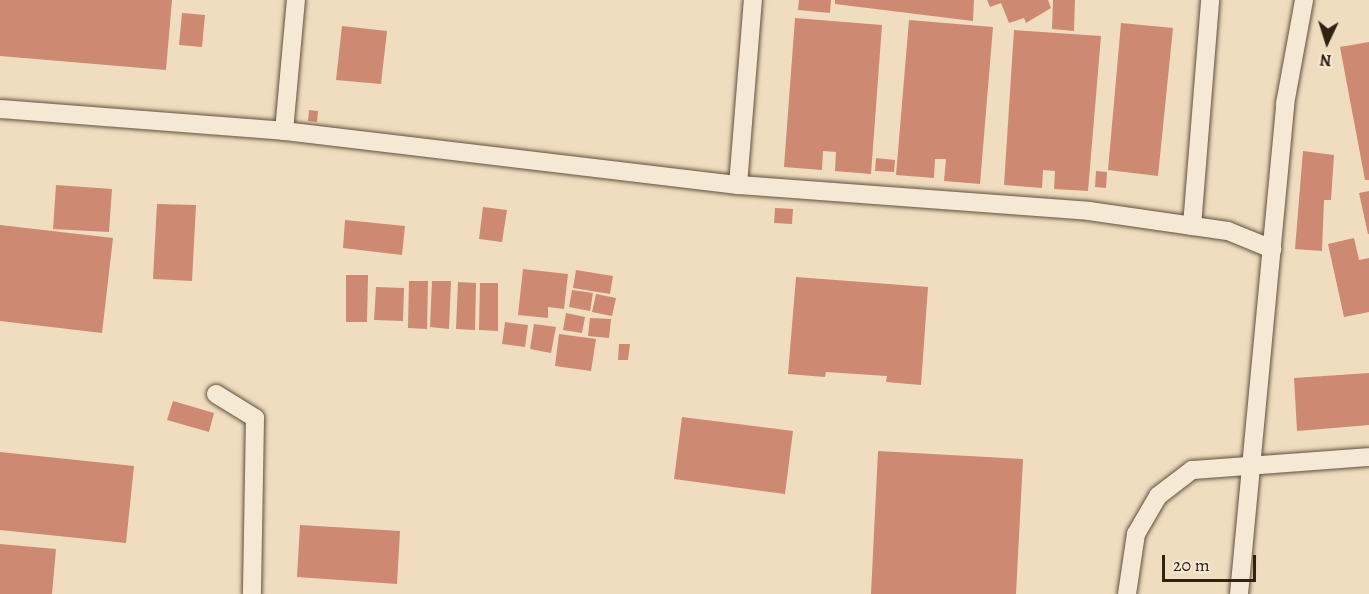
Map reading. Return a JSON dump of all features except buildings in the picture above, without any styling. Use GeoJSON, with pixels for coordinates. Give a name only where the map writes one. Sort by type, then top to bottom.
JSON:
{"type":"FeatureCollection","features":[{"type":"Feature","properties":{"kind":"lane"},"geometry":{"type":"LineString","coordinates":[[284,131],[296,0]]}},
{"type":"Feature","properties":{"kind":"lane"},"geometry":{"type":"LineString","coordinates":[[738,185],[753,0]]}},
{"type":"Feature","properties":{"kind":"lane"},"geometry":{"type":"LineString","coordinates":[[1192,226],[1210,0]]}},
{"type":"Feature","properties":{"kind":"lane"},"geometry":{"type":"LineString","coordinates":[[1239,594],[1285,104],[1304,0]]}},
{"type":"Feature","properties":{"kind":"lane"},"geometry":{"type":"LineString","coordinates":[[0,109],[284,131],[738,185],[1089,211],[1228,231],[1272,249]]}},
{"type":"Feature","properties":{"kind":"lane"},"geometry":{"type":"LineString","coordinates":[[216,394],[255,418],[252,594]]}},
{"type":"Feature","properties":{"kind":"lane"},"geometry":{"type":"LineString","coordinates":[[1127,594],[1136,534],[1158,496],[1192,470],[1369,457]]}}]}
